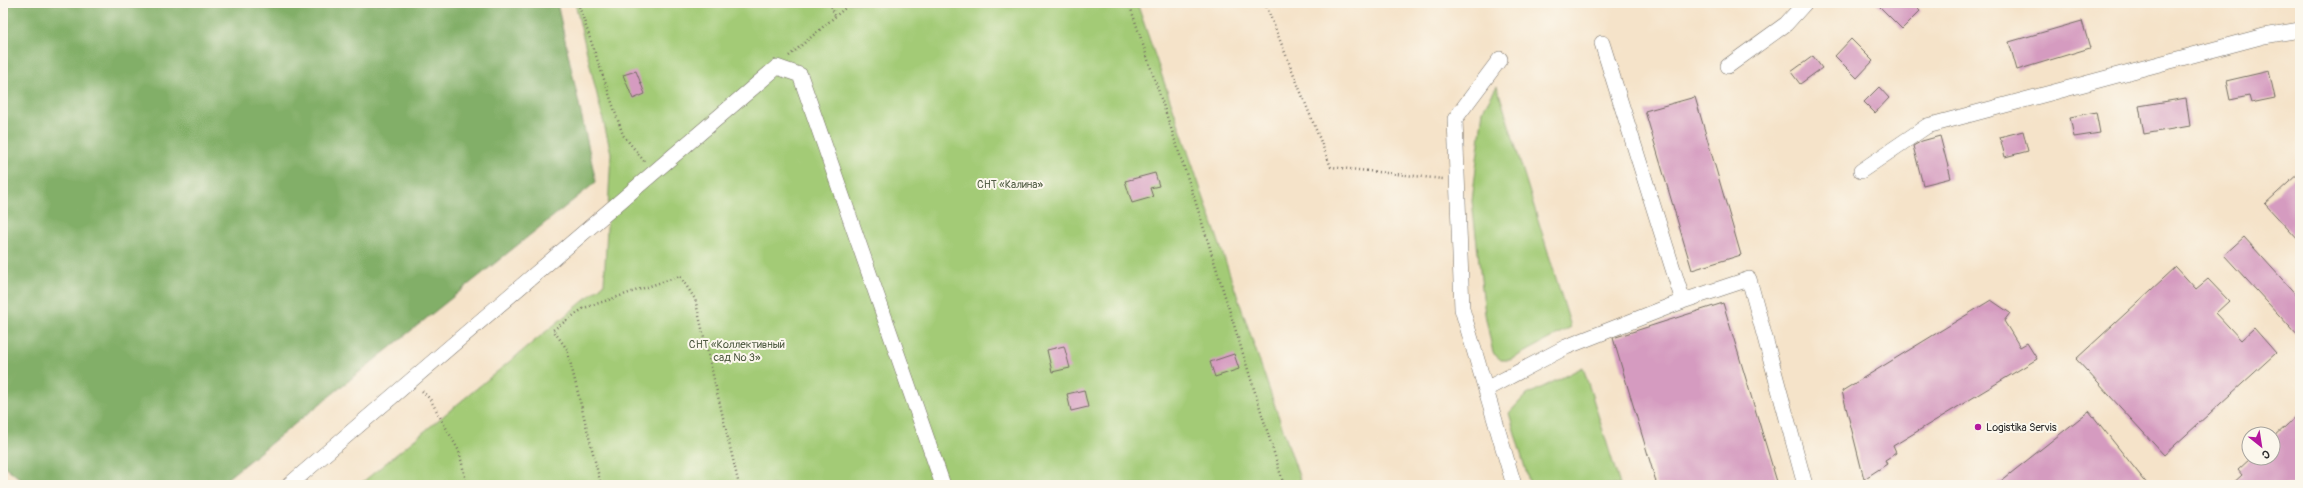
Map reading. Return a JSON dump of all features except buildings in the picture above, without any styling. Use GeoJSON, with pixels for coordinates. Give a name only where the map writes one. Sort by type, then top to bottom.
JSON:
{"type":"FeatureCollection","features":[{"type":"Feature","properties":{"kind":"street"},"geometry":{"type":"LineString","coordinates":[[1728,66],[1786,24],[1805,3]]}},
{"type":"Feature","properties":{"kind":"street"},"geometry":{"type":"LineString","coordinates":[[1861,171],[1927,126],[2264,36],[2300,30]]}},
{"type":"Feature","properties":{"kind":"street"},"geometry":{"type":"LineString","coordinates":[[1602,43],[1683,301]]}},
{"type":"Feature","properties":{"kind":"street"},"geometry":{"type":"LineString","coordinates":[[1500,59],[1455,119],[1462,309],[1514,485]]}},
{"type":"Feature","properties":{"kind":"street"},"geometry":{"type":"LineString","coordinates":[[289,485],[777,67],[800,75],[943,485]]}},
{"type":"Feature","properties":{"kind":"street"},"geometry":{"type":"LineString","coordinates":[[1486,389],[1566,347],[1683,301],[1749,279],[1805,485]]}},
{"type":"Feature","properties":{"kind":"path"},"geometry":{"type":"LineString","coordinates":[[578,3],[623,135],[653,172]]}},
{"type":"Feature","properties":{"kind":"path"},"geometry":{"type":"LineString","coordinates":[[830,3],[835,16]]}},
{"type":"Feature","properties":{"kind":"path"},"geometry":{"type":"LineString","coordinates":[[777,67],[851,3]]}},
{"type":"Feature","properties":{"kind":"path"},"geometry":{"type":"LineString","coordinates":[[1129,3],[1194,197],[1284,485]]}},
{"type":"Feature","properties":{"kind":"path"},"geometry":{"type":"LineString","coordinates":[[1265,3],[1331,167],[1458,181]]}},
{"type":"Feature","properties":{"kind":"path"},"geometry":{"type":"LineString","coordinates":[[601,485],[567,348],[554,330],[584,308],[680,276],[695,300],[738,485]]}},
{"type":"Feature","properties":{"kind":"path"},"geometry":{"type":"LineString","coordinates":[[412,380],[430,400],[459,451],[466,485]]}},
{"type":"Feature","properties":{"kind":"green space"},"geometry":{"type":"Polygon","coordinates":[[[3,3],[557,3],[596,182],[219,485],[28,485],[3,465],[3,3]]]}},
{"type":"Feature","properties":{"kind":"green space","name":"СНТ «Калина»"},"geometry":{"type":"Polygon","coordinates":[[[575,3],[1137,3],[1302,485],[359,485],[604,284],[611,153],[575,3]]]}},
{"type":"Feature","properties":{"kind":"green space"},"geometry":{"type":"Polygon","coordinates":[[[1497,86],[1571,327],[1510,360],[1501,360],[1493,353],[1485,314],[1472,201],[1483,110],[1497,86]]]}},
{"type":"Feature","properties":{"kind":"green space"},"geometry":{"type":"Polygon","coordinates":[[[1583,367],[1620,485],[1530,485],[1509,413],[1525,396],[1583,367]]]}},
{"type":"Feature","properties":{"kind":"place","name":"Logistika Servis"},"geometry":{"type":"Point","coordinates":[1978,427]}},
{"type":"Feature","properties":{"kind":"park label","name":"СНТ «Коллективный сад № 3»"},"geometry":{"type":"Point","coordinates":[737,350]}}]}
